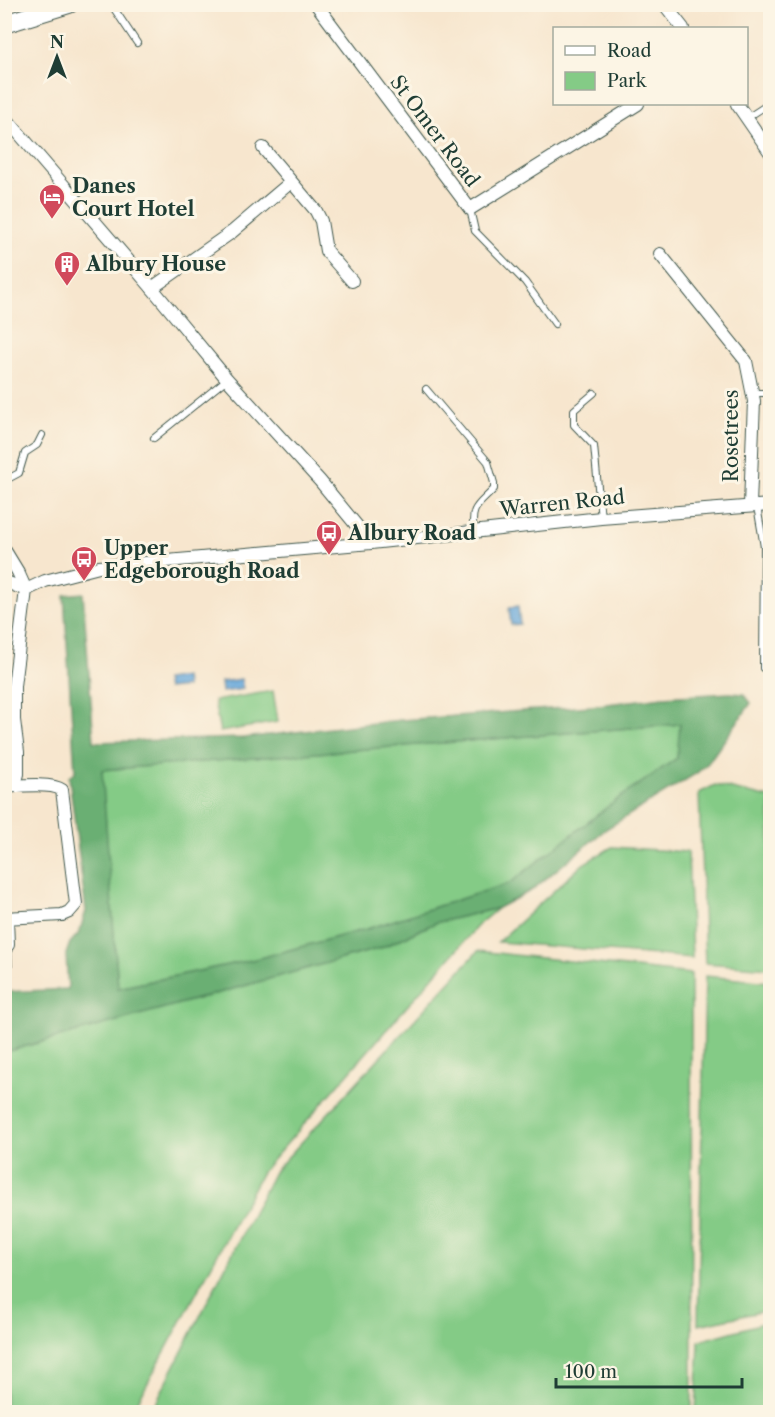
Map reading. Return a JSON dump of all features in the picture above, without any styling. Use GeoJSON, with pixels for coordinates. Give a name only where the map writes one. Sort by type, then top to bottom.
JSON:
{"type":"FeatureCollection","features":[{"type":"Feature","properties":{"kind":"main road"},"geometry":{"type":"LineString","coordinates":[[4,24],[69,4]]}},
{"type":"Feature","properties":{"kind":"street","name":"St Omer Road"},"geometry":{"type":"LineString","coordinates":[[316,4],[470,209],[636,105]]}},
{"type":"Feature","properties":{"kind":"street"},"geometry":{"type":"LineString","coordinates":[[664,4],[682,27]]}},
{"type":"Feature","properties":{"kind":"street"},"geometry":{"type":"LineString","coordinates":[[738,105],[771,152]]}},
{"type":"Feature","properties":{"kind":"street"},"geometry":{"type":"LineString","coordinates":[[4,116],[227,379],[320,481],[371,543]]}},
{"type":"Feature","properties":{"kind":"street"},"geometry":{"type":"LineString","coordinates":[[263,148],[316,212],[321,221],[326,251],[352,281]]}},
{"type":"Feature","properties":{"kind":"street"},"geometry":{"type":"LineString","coordinates":[[152,288],[232,232],[291,182]]}},
{"type":"Feature","properties":{"kind":"street","name":"Rosetrees"},"geometry":{"type":"LineString","coordinates":[[660,254],[746,361],[754,401],[754,506]]}},
{"type":"Feature","properties":{"kind":"street","name":"Warren Road"},"geometry":{"type":"LineString","coordinates":[[26,590],[45,581],[99,567],[371,543],[601,518],[771,505]]}},
{"type":"Feature","properties":{"kind":"street"},"geometry":{"type":"LineString","coordinates":[[4,549],[26,590],[14,686],[18,780],[10,786]]}},
{"type":"Feature","properties":{"kind":"street"},"geometry":{"type":"LineString","coordinates":[[5,581],[26,590]]}},
{"type":"Feature","properties":{"kind":"street"},"geometry":{"type":"LineString","coordinates":[[8,945],[6,918],[62,915],[69,912],[76,904],[62,790],[53,786],[10,786]]}},
{"type":"Feature","properties":{"kind":"lane"},"geometry":{"type":"LineString","coordinates":[[111,4],[137,43]]}},
{"type":"Feature","properties":{"kind":"lane"},"geometry":{"type":"LineString","coordinates":[[747,118],[771,103]]}},
{"type":"Feature","properties":{"kind":"lane"},"geometry":{"type":"LineString","coordinates":[[470,209],[475,231],[525,282],[555,324]]}},
{"type":"Feature","properties":{"kind":"lane"},"geometry":{"type":"LineString","coordinates":[[154,438],[227,379]]}},
{"type":"Feature","properties":{"kind":"lane"},"geometry":{"type":"LineString","coordinates":[[426,389],[488,462],[494,489],[477,504],[474,510],[472,516],[474,532]]}},
{"type":"Feature","properties":{"kind":"lane"},"geometry":{"type":"LineString","coordinates":[[594,393],[574,410],[574,425],[594,446],[601,518]]}},
{"type":"Feature","properties":{"kind":"lane"},"geometry":{"type":"LineString","coordinates":[[753,393],[771,393]]}},
{"type":"Feature","properties":{"kind":"lane"},"geometry":{"type":"LineString","coordinates":[[4,481],[19,473],[25,453],[37,445],[42,435]]}},
{"type":"Feature","properties":{"kind":"lane"},"geometry":{"type":"LineString","coordinates":[[754,506],[764,547],[763,668]]}},
{"type":"Feature","properties":{"kind":"lane"},"geometry":{"type":"LineString","coordinates":[[4,976],[9,972],[8,945]]}},
{"type":"Feature","properties":{"kind":"green space"},"geometry":{"type":"Polygon","coordinates":[[[83,593],[94,742],[243,738],[401,720],[730,693],[744,694],[751,703],[708,763],[697,773],[606,829],[532,890],[498,908],[435,923],[381,948],[5,1052],[5,992],[68,989],[66,954],[70,943],[79,933],[86,911],[69,777],[75,772],[64,595],[83,593]],[[680,724],[102,770],[118,988],[256,959],[367,929],[510,883],[615,801],[677,758],[680,724]]]}},
{"type":"Feature","properties":{"kind":"green space"},"geometry":{"type":"Polygon","coordinates":[[[273,691],[278,722],[220,732],[214,701],[273,691]]]}},
{"type":"Feature","properties":{"kind":"green space"},"geometry":{"type":"Polygon","coordinates":[[[681,724],[677,758],[615,801],[511,883],[367,929],[256,959],[118,988],[101,770],[681,724]]]}},
{"type":"Feature","properties":{"kind":"green space"},"geometry":{"type":"Polygon","coordinates":[[[715,785],[770,798],[770,968],[705,963],[699,793],[715,785]]]}},
{"type":"Feature","properties":{"kind":"green space"},"geometry":{"type":"Polygon","coordinates":[[[612,847],[688,852],[692,958],[498,942],[583,864],[612,847]]]}},
{"type":"Feature","properties":{"kind":"green space"},"geometry":{"type":"Polygon","coordinates":[[[498,908],[480,923],[262,1172],[132,1412],[5,1412],[5,1052],[381,948],[435,923],[498,908]]]}},
{"type":"Feature","properties":{"kind":"green space"},"geometry":{"type":"Polygon","coordinates":[[[478,951],[691,974],[692,1412],[151,1412],[274,1172],[478,951]]]}},
{"type":"Feature","properties":{"kind":"green space"},"geometry":{"type":"Polygon","coordinates":[[[705,976],[770,982],[770,1310],[698,1325],[705,976]]]}},
{"type":"Feature","properties":{"kind":"green space"},"geometry":{"type":"Polygon","coordinates":[[[770,1321],[770,1412],[696,1412],[699,1341],[770,1321]]]}},
{"type":"Feature","properties":{"kind":"water"},"geometry":{"type":"Polygon","coordinates":[[[518,606],[520,624],[511,625],[509,608],[518,606]]]}},
{"type":"Feature","properties":{"kind":"water"},"geometry":{"type":"Polygon","coordinates":[[[185,677],[186,687],[167,689],[165,680],[185,677]]]}},
{"type":"Feature","properties":{"kind":"water"},"geometry":{"type":"Polygon","coordinates":[[[241,679],[243,689],[222,692],[221,682],[241,679]]]}},
{"type":"Feature","properties":{"kind":"place","name":"Danes Court Hotel"},"geometry":{"type":"Point","coordinates":[52,220]}},
{"type":"Feature","properties":{"kind":"place","name":"Albury House"},"geometry":{"type":"Point","coordinates":[67,287]}},
{"type":"Feature","properties":{"kind":"place","name":"Albury Road"},"geometry":{"type":"Point","coordinates":[329,556]}},
{"type":"Feature","properties":{"kind":"place","name":"Upper Edgeborough Road"},"geometry":{"type":"Point","coordinates":[84,582]}}]}
